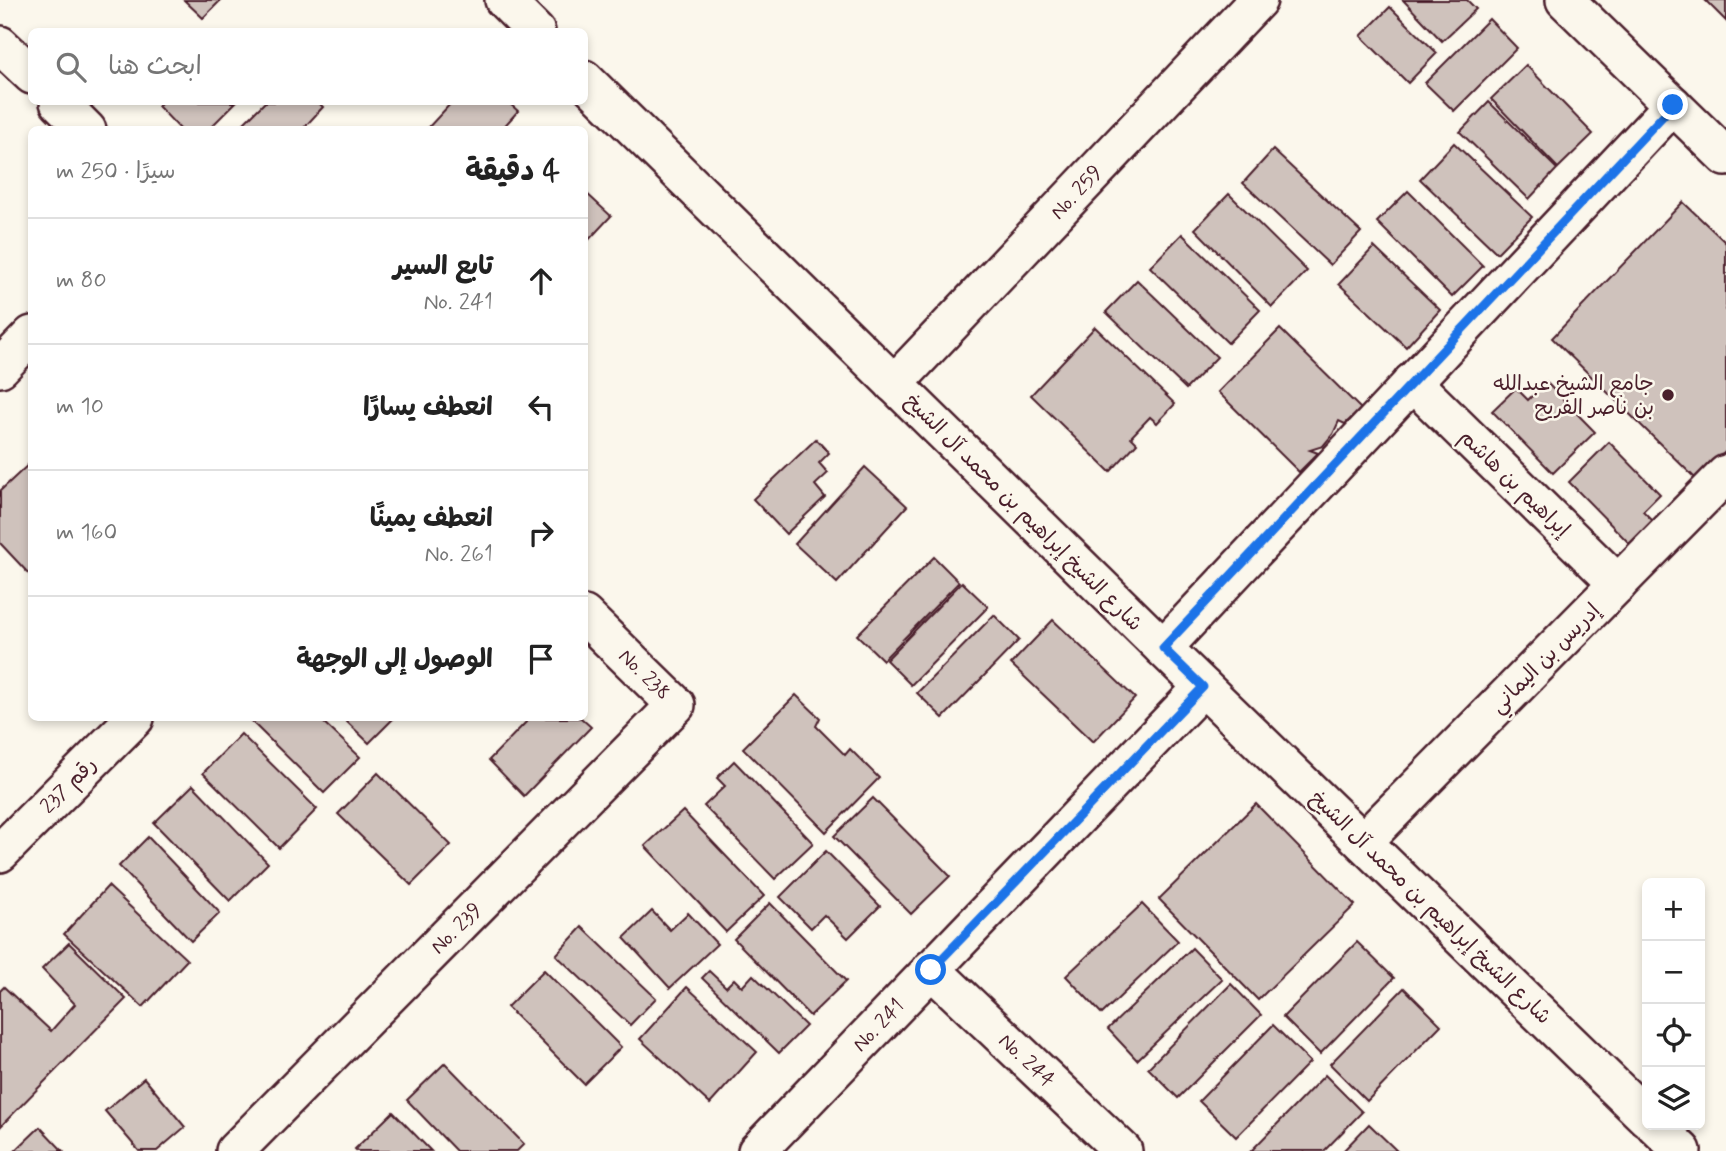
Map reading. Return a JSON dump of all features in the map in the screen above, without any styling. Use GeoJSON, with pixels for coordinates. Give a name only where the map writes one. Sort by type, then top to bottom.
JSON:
{"type":"FeatureCollection","features":[{"type":"Feature","properties":{"kind":"street"},"geometry":{"type":"LineString","coordinates":[[504,0],[532,28]]}},
{"type":"Feature","properties":{"kind":"street","name":"No. 259"},"geometry":{"type":"LineString","coordinates":[[894,384],[1258,0]]}},
{"type":"Feature","properties":{"kind":"street"},"geometry":{"type":"LineString","coordinates":[[1565,0],[1726,157]]}},
{"type":"Feature","properties":{"kind":"street"},"geometry":{"type":"LineString","coordinates":[[0,45],[28,71]]}},
{"type":"Feature","properties":{"kind":"street","name":"شارع الشيخ إبراهيم بن محمد آل الشيخ"},"geometry":{"type":"LineString","coordinates":[[588,83],[1163,648],[1642,1113]]}},
{"type":"Feature","properties":{"kind":"street"},"geometry":{"type":"LineString","coordinates":[[61,105],[84,126]]}},
{"type":"Feature","properties":{"kind":"street"},"geometry":{"type":"LineString","coordinates":[[1163,648],[1673,105]]}},
{"type":"Feature","properties":{"kind":"street"},"geometry":{"type":"LineString","coordinates":[[0,368],[28,339]]}},
{"type":"Feature","properties":{"kind":"street","name":"إبراهيم بن هاشم"},"geometry":{"type":"LineString","coordinates":[[1412,382],[1618,583]]}},
{"type":"Feature","properties":{"kind":"street","name":"إدريس بن اليماني"},"geometry":{"type":"LineString","coordinates":[[1363,842],[1726,474]]}},
{"type":"Feature","properties":{"kind":"street","name":"No. 238"},"geometry":{"type":"LineString","coordinates":[[588,619],[676,705]]}},
{"type":"Feature","properties":{"kind":"street","name":"No. 241"},"geometry":{"type":"LineString","coordinates":[[757,1151],[1203,687]]}},
{"type":"Feature","properties":{"kind":"street","name":"No. 239"},"geometry":{"type":"LineString","coordinates":[[235,1151],[676,705]]}},
{"type":"Feature","properties":{"kind":"street","name":"رقم 237"},"geometry":{"type":"LineString","coordinates":[[6,834],[132,721]]}},
{"type":"Feature","properties":{"kind":"street","name":"No. 244"},"geometry":{"type":"LineString","coordinates":[[931,970],[1123,1151]]}},
{"type":"Feature","properties":{"kind":"street"},"geometry":{"type":"LineString","coordinates":[[1660,1130],[1682,1151]]}},
{"type":"Feature","properties":{"kind":"building"},"geometry":{"type":"Polygon","coordinates":[[[184,0],[221,0],[203,18],[184,0]]]}},
{"type":"Feature","properties":{"kind":"building"},"geometry":{"type":"Polygon","coordinates":[[[1403,0],[1467,0],[1476,9],[1442,41],[1403,0]]]}},
{"type":"Feature","properties":{"kind":"building"},"geometry":{"type":"Polygon","coordinates":[[[1705,0],[1726,0],[1726,21],[1705,0]]]}},
{"type":"Feature","properties":{"kind":"building"},"geometry":{"type":"Polygon","coordinates":[[[1390,7],[1437,53],[1408,83],[1361,36],[1390,7]]]}},
{"type":"Feature","properties":{"kind":"building"},"geometry":{"type":"Polygon","coordinates":[[[1489,19],[1517,48],[1454,111],[1425,83],[1489,19]]]}},
{"type":"Feature","properties":{"kind":"building"},"geometry":{"type":"Polygon","coordinates":[[[1526,65],[1593,134],[1558,168],[1491,99],[1526,65]]]}},
{"type":"Feature","properties":{"kind":"building"},"geometry":{"type":"Polygon","coordinates":[[[1489,102],[1557,169],[1529,199],[1460,132],[1489,102]]]}},
{"type":"Feature","properties":{"kind":"building"},"geometry":{"type":"Polygon","coordinates":[[[233,105],[212,126],[177,126],[158,106],[233,105]]]}},
{"type":"Feature","properties":{"kind":"building"},"geometry":{"type":"Polygon","coordinates":[[[262,105],[323,107],[306,126],[241,126],[262,105]]]}},
{"type":"Feature","properties":{"kind":"building"},"geometry":{"type":"Polygon","coordinates":[[[449,105],[511,105],[518,111],[505,126],[430,126],[449,105]]]}},
{"type":"Feature","properties":{"kind":"building"},"geometry":{"type":"Polygon","coordinates":[[[1454,143],[1532,217],[1497,253],[1420,179],[1454,143]]]}},
{"type":"Feature","properties":{"kind":"building"},"geometry":{"type":"Polygon","coordinates":[[[1273,150],[1361,232],[1330,265],[1243,183],[1273,150]]]}},
{"type":"Feature","properties":{"kind":"building"},"geometry":{"type":"Polygon","coordinates":[[[1408,191],[1483,266],[1452,297],[1377,222],[1408,191]]]}},
{"type":"Feature","properties":{"kind":"building"},"geometry":{"type":"Polygon","coordinates":[[[1229,194],[1307,271],[1272,307],[1195,229],[1229,194]]]}},
{"type":"Feature","properties":{"kind":"building"},"geometry":{"type":"Polygon","coordinates":[[[588,195],[611,216],[588,241],[588,195]]]}},
{"type":"Feature","properties":{"kind":"building","name":"جامع الشيخ عبدالله بن ناصر الفريح"},"geometry":{"type":"Polygon","coordinates":[[[1683,202],[1726,243],[1726,451],[1698,481],[1552,338],[1683,202]]]}},
{"type":"Feature","properties":{"kind":"building"},"geometry":{"type":"Polygon","coordinates":[[[1182,234],[1260,310],[1228,343],[1150,267],[1182,234]]]}},
{"type":"Feature","properties":{"kind":"building"},"geometry":{"type":"Polygon","coordinates":[[[1374,247],[1440,310],[1406,347],[1339,284],[1374,247]]]}},
{"type":"Feature","properties":{"kind":"building"},"geometry":{"type":"Polygon","coordinates":[[[1137,280],[1217,357],[1186,389],[1106,312],[1137,280]]]}},
{"type":"Feature","properties":{"kind":"building"},"geometry":{"type":"Polygon","coordinates":[[[1095,327],[1175,404],[1157,423],[1150,417],[1131,437],[1137,443],[1110,472],[1031,395],[1095,327]]]}},
{"type":"Feature","properties":{"kind":"building"},"geometry":{"type":"Polygon","coordinates":[[[1280,329],[1361,409],[1345,424],[1339,421],[1323,446],[1310,450],[1318,453],[1299,472],[1218,392],[1280,329]]]}},
{"type":"Feature","properties":{"kind":"building"},"geometry":{"type":"Polygon","coordinates":[[[1546,382],[1595,432],[1553,473],[1492,411],[1516,388],[1528,400],[1546,382]]]}},
{"type":"Feature","properties":{"kind":"building"},"geometry":{"type":"Polygon","coordinates":[[[816,439],[829,453],[819,463],[828,473],[815,485],[825,497],[786,534],[753,499],[816,439]]]}},
{"type":"Feature","properties":{"kind":"building"},"geometry":{"type":"Polygon","coordinates":[[[1609,442],[1660,494],[1643,511],[1654,522],[1631,545],[1569,482],[1609,442]]]}},
{"type":"Feature","properties":{"kind":"building"},"geometry":{"type":"Polygon","coordinates":[[[28,465],[28,573],[0,543],[0,491],[28,465]]]}},
{"type":"Feature","properties":{"kind":"building"},"geometry":{"type":"Polygon","coordinates":[[[865,467],[907,506],[837,583],[795,544],[865,467]]]}},
{"type":"Feature","properties":{"kind":"building"},"geometry":{"type":"Polygon","coordinates":[[[934,557],[959,582],[883,660],[857,635],[934,557]]]}},
{"type":"Feature","properties":{"kind":"building"},"geometry":{"type":"Polygon","coordinates":[[[962,582],[988,607],[911,685],[886,660],[962,582]]]}},
{"type":"Feature","properties":{"kind":"building"},"geometry":{"type":"Polygon","coordinates":[[[994,615],[1019,640],[943,718],[917,693],[994,615]]]}},
{"type":"Feature","properties":{"kind":"building"},"geometry":{"type":"Polygon","coordinates":[[[1053,620],[1135,698],[1093,742],[1011,664],[1053,620]]]}},
{"type":"Feature","properties":{"kind":"building"},"geometry":{"type":"Polygon","coordinates":[[[796,695],[820,718],[816,726],[845,755],[850,749],[879,778],[826,832],[743,748],[796,695]]]}},
{"type":"Feature","properties":{"kind":"building"},"geometry":{"type":"Polygon","coordinates":[[[251,721],[322,721],[360,757],[324,793],[251,721]]]}},
{"type":"Feature","properties":{"kind":"building"},"geometry":{"type":"Polygon","coordinates":[[[346,721],[391,721],[369,743],[346,721]]]}},
{"type":"Feature","properties":{"kind":"building"},"geometry":{"type":"Polygon","coordinates":[[[527,721],[584,721],[591,727],[524,796],[489,760],[527,721]]]}},
{"type":"Feature","properties":{"kind":"building"},"geometry":{"type":"Polygon","coordinates":[[[241,734],[317,809],[279,848],[203,773],[241,734]]]}},
{"type":"Feature","properties":{"kind":"building"},"geometry":{"type":"Polygon","coordinates":[[[734,761],[813,843],[775,879],[704,806],[725,786],[717,778],[734,761]]]}},
{"type":"Feature","properties":{"kind":"building"},"geometry":{"type":"Polygon","coordinates":[[[378,773],[451,845],[411,885],[338,814],[378,773]]]}},
{"type":"Feature","properties":{"kind":"building"},"geometry":{"type":"Polygon","coordinates":[[[193,785],[268,863],[230,901],[154,823],[193,785]]]}},
{"type":"Feature","properties":{"kind":"building"},"geometry":{"type":"Polygon","coordinates":[[[873,798],[950,876],[911,914],[834,836],[873,798]]]}},
{"type":"Feature","properties":{"kind":"building"},"geometry":{"type":"Polygon","coordinates":[[[1256,804],[1355,905],[1258,1000],[1159,899],[1256,804]]]}},
{"type":"Feature","properties":{"kind":"building"},"geometry":{"type":"Polygon","coordinates":[[[683,811],[764,896],[726,932],[645,846],[683,811]]]}},
{"type":"Feature","properties":{"kind":"building"},"geometry":{"type":"Polygon","coordinates":[[[148,837],[220,913],[191,941],[119,866],[148,837]]]}},
{"type":"Feature","properties":{"kind":"building"},"geometry":{"type":"Polygon","coordinates":[[[826,851],[880,906],[848,938],[824,915],[811,928],[780,897],[826,851]]]}},
{"type":"Feature","properties":{"kind":"building"},"geometry":{"type":"Polygon","coordinates":[[[108,886],[187,960],[143,1007],[64,934],[108,886]]]}},
{"type":"Feature","properties":{"kind":"building"},"geometry":{"type":"Polygon","coordinates":[[[770,903],[846,981],[810,1016],[734,939],[770,903]]]}},
{"type":"Feature","properties":{"kind":"building"},"geometry":{"type":"Polygon","coordinates":[[[1142,904],[1178,941],[1102,1014],[1066,976],[1142,904]]]}},
{"type":"Feature","properties":{"kind":"building"},"geometry":{"type":"Polygon","coordinates":[[[652,911],[670,930],[688,913],[717,944],[670,988],[624,938],[652,911]]]}},
{"type":"Feature","properties":{"kind":"building"},"geometry":{"type":"Polygon","coordinates":[[[582,927],[656,998],[630,1025],[556,955],[582,927]]]}},
{"type":"Feature","properties":{"kind":"building"},"geometry":{"type":"Polygon","coordinates":[[[1357,942],[1394,978],[1320,1054],[1283,1017],[1357,942]]]}},
{"type":"Feature","properties":{"kind":"building"},"geometry":{"type":"Polygon","coordinates":[[[69,943],[126,999],[0,1127],[0,991],[4,987],[51,1031],[75,1004],[42,969],[69,943]]]}},
{"type":"Feature","properties":{"kind":"building"},"geometry":{"type":"Polygon","coordinates":[[[1192,948],[1222,979],[1137,1060],[1108,1029],[1192,948]]]}},
{"type":"Feature","properties":{"kind":"building"},"geometry":{"type":"Polygon","coordinates":[[[544,970],[621,1047],[584,1084],[507,1007],[544,970]]]}},
{"type":"Feature","properties":{"kind":"building"},"geometry":{"type":"Polygon","coordinates":[[[709,971],[726,987],[734,979],[742,987],[753,975],[806,1026],[779,1053],[702,978],[709,971]]]}},
{"type":"Feature","properties":{"kind":"building"},"geometry":{"type":"Polygon","coordinates":[[[1231,984],[1261,1015],[1178,1098],[1148,1068],[1231,984]]]}},
{"type":"Feature","properties":{"kind":"building"},"geometry":{"type":"Polygon","coordinates":[[[687,987],[757,1052],[710,1104],[640,1039],[687,987]]]}},
{"type":"Feature","properties":{"kind":"building"},"geometry":{"type":"Polygon","coordinates":[[[1404,988],[1441,1025],[1367,1101],[1330,1064],[1404,988]]]}},
{"type":"Feature","properties":{"kind":"building"},"geometry":{"type":"Polygon","coordinates":[[[1273,1025],[1310,1062],[1236,1137],[1199,1101],[1273,1025]]]}},
{"type":"Feature","properties":{"kind":"building"},"geometry":{"type":"Polygon","coordinates":[[[445,1063],[524,1144],[517,1151],[456,1151],[407,1100],[445,1063]]]}},
{"type":"Feature","properties":{"kind":"building"},"geometry":{"type":"Polygon","coordinates":[[[1325,1075],[1362,1112],[1324,1151],[1251,1151],[1325,1075]]]}},
{"type":"Feature","properties":{"kind":"building"},"geometry":{"type":"Polygon","coordinates":[[[144,1078],[185,1127],[157,1151],[139,1151],[105,1111],[144,1078]]]}},
{"type":"Feature","properties":{"kind":"building"},"geometry":{"type":"Polygon","coordinates":[[[393,1112],[431,1151],[355,1149],[393,1112]]]}},
{"type":"Feature","properties":{"kind":"building"},"geometry":{"type":"Polygon","coordinates":[[[1369,1124],[1397,1151],[1343,1151],[1369,1124]]]}},
{"type":"Feature","properties":{"kind":"building"},"geometry":{"type":"Polygon","coordinates":[[[40,1127],[63,1151],[15,1151],[40,1127]]]}},
{"type":"Feature","properties":{"kind":"place","name":"جامع الشيخ عبدالله بن ناصر الفريح"},"geometry":{"type":"Point","coordinates":[1668,395]}},
{"type":"Feature","properties":{"kind":"route"},"geometry":{"type":"LineString","coordinates":[[931,970],[1203,687],[1163,648],[1673,105]]}}]}
